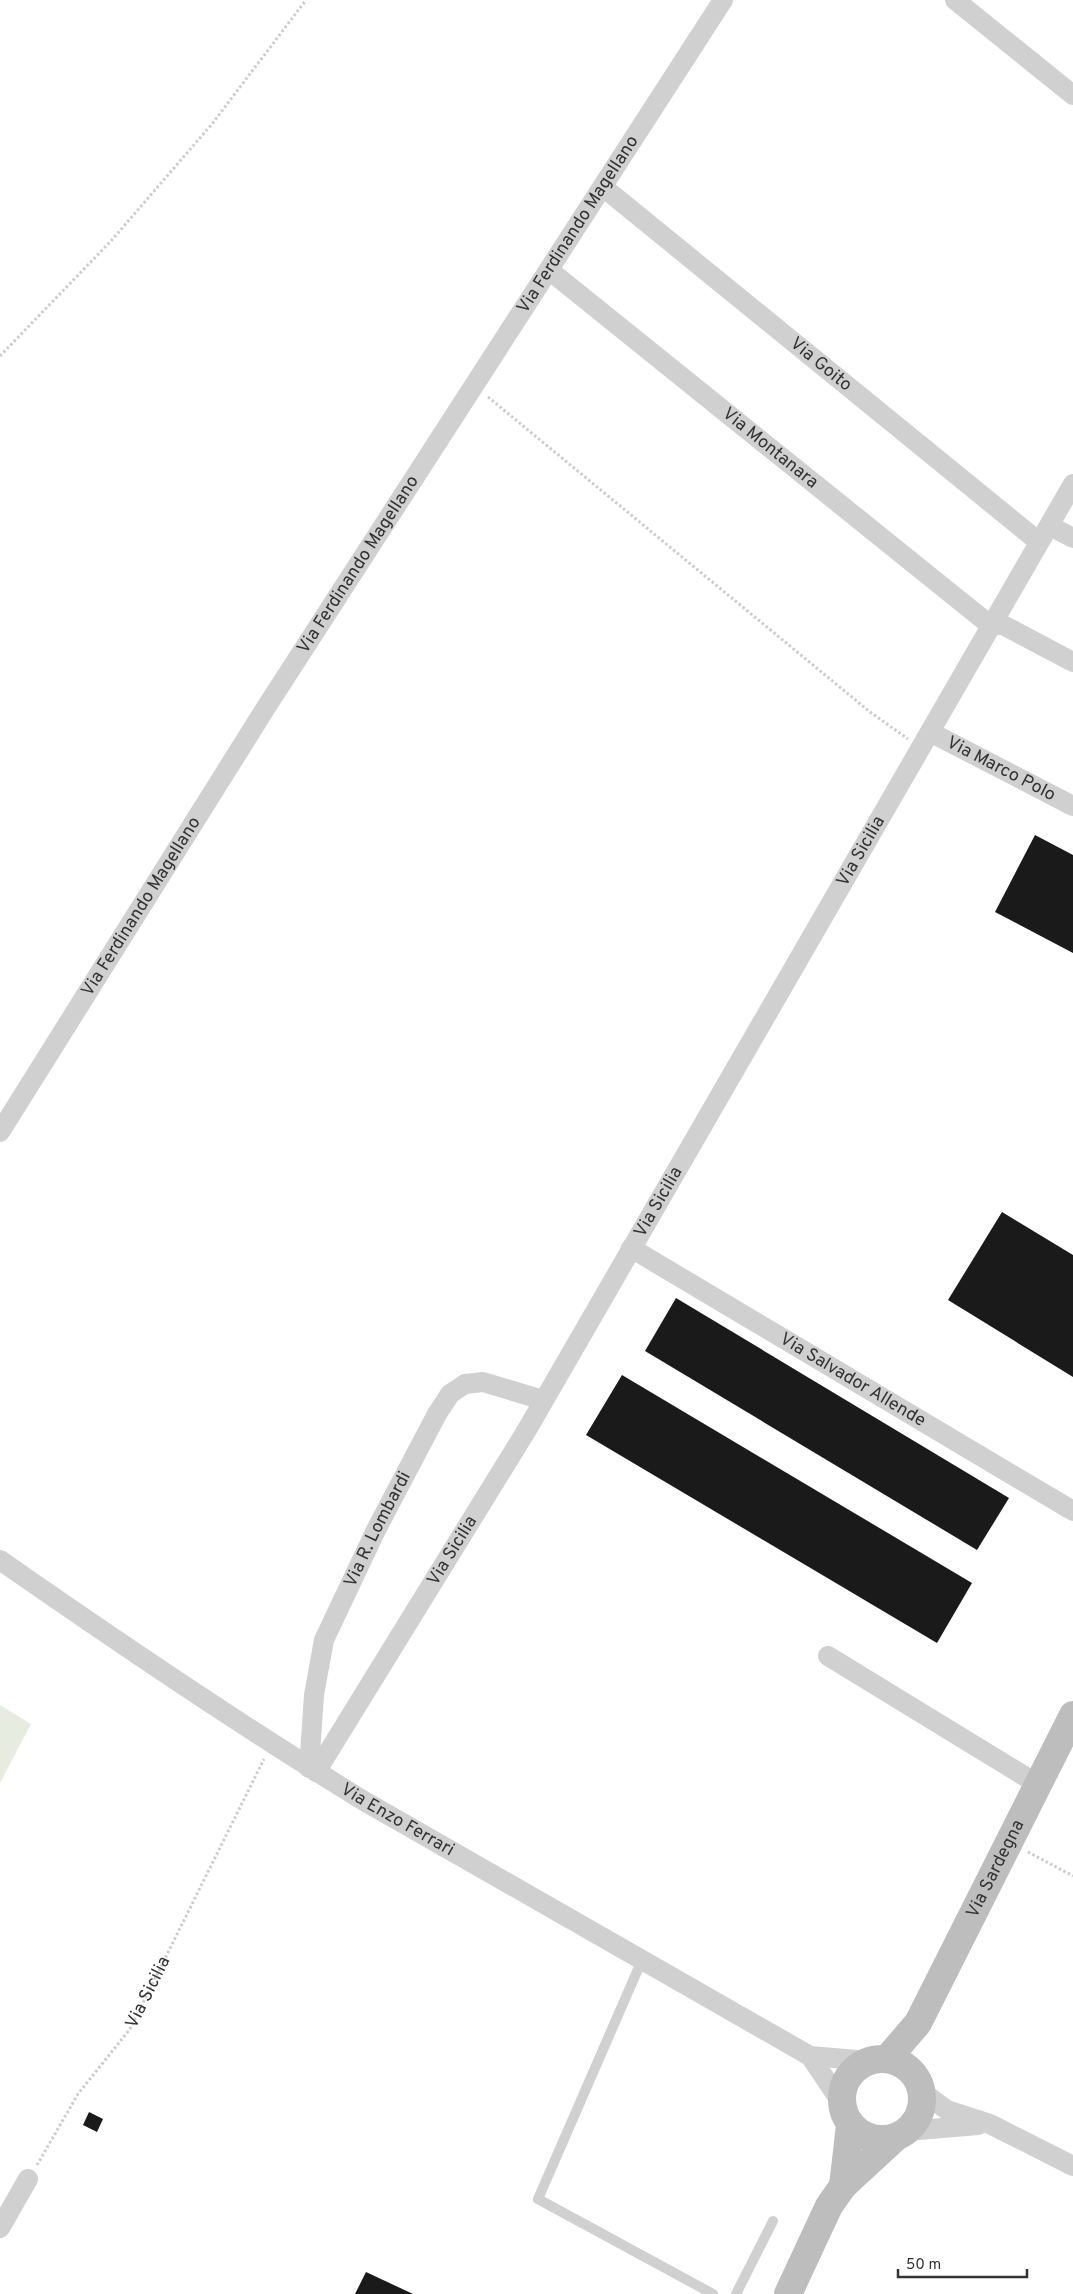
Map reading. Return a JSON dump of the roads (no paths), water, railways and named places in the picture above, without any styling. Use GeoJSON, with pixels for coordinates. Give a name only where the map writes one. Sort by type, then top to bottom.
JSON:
{"type":"FeatureCollection","features":[{"type":"Feature","properties":{"kind":"street","name":"Via Ferdinando Magellano"},"geometry":{"type":"LineString","coordinates":[[0,1132],[265,709],[723,0]]}},
{"type":"Feature","properties":{"kind":"street"},"geometry":{"type":"LineString","coordinates":[[955,0],[1073,96]]}},
{"type":"Feature","properties":{"kind":"street","name":"Via Goito"},"geometry":{"type":"LineString","coordinates":[[603,187],[1039,542]]}},
{"type":"Feature","properties":{"kind":"street","name":"Via Montanara"},"geometry":{"type":"LineString","coordinates":[[549,270],[990,626]]}},
{"type":"Feature","properties":{"kind":"street","name":"Via Sicilia"},"geometry":{"type":"LineString","coordinates":[[313,1770],[543,1400],[1073,484]]}},
{"type":"Feature","properties":{"kind":"street"},"geometry":{"type":"LineString","coordinates":[[1050,526],[1073,538]]}},
{"type":"Feature","properties":{"kind":"street"},"geometry":{"type":"LineString","coordinates":[[990,626],[1003,625],[1073,662]]}},
{"type":"Feature","properties":{"kind":"street","name":"Via Marco Polo"},"geometry":{"type":"LineString","coordinates":[[926,740],[1073,806]]}},
{"type":"Feature","properties":{"kind":"street","name":"Via Salvador Allende"},"geometry":{"type":"LineString","coordinates":[[631,1248],[1073,1511]]}},
{"type":"Feature","properties":{"kind":"street","name":"Via R. Lombardi"},"geometry":{"type":"LineString","coordinates":[[313,1770],[314,1695],[324,1640],[376,1530],[436,1414],[450,1394],[465,1384],[483,1382],[543,1400]]}},
{"type":"Feature","properties":{"kind":"street","name":"Via Enzo Ferrari"},"geometry":{"type":"LineString","coordinates":[[0,1560],[99,1629],[313,1770],[810,2056],[878,2060]]}},
{"type":"Feature","properties":{"kind":"street"},"geometry":{"type":"LineString","coordinates":[[828,1656],[1039,1785]]}},
{"type":"Feature","properties":{"kind":"street","name":"Via Sardegna"},"geometry":{"type":"LineString","coordinates":[[878,2060],[918,2023],[1073,1715]]}},
{"type":"Feature","properties":{"kind":"street","name":"Via Sardegna"},"geometry":{"type":"LineString","coordinates":[[917,2082],[918,2023]]}},
{"type":"Feature","properties":{"kind":"street","name":"Via Enzo Ferrari"},"geometry":{"type":"LineString","coordinates":[[810,2056],[847,2115]]}},
{"type":"Feature","properties":{"kind":"street"},"geometry":{"type":"LineString","coordinates":[[844,2186],[847,2115],[842,2095],[846,2082],[857,2068],[878,2060],[898,2062],[947,2110],[990,2124],[1073,2166]]}},
{"type":"Feature","properties":{"kind":"street"},"geometry":{"type":"LineString","coordinates":[[788,2294],[829,2206],[844,2186],[918,2118],[922,2104],[917,2082]]}},
{"type":"Feature","properties":{"kind":"street"},"geometry":{"type":"LineString","coordinates":[[847,2115],[861,2134],[877,2140],[901,2135],[990,2124]]}},
{"type":"Feature","properties":{"kind":"street"},"geometry":{"type":"LineString","coordinates":[[0,2228],[28,2179]]}},
{"type":"Feature","properties":{"kind":"lane"},"geometry":{"type":"LineString","coordinates":[[642,1960],[538,2200],[713,2294]]}},
{"type":"Feature","properties":{"kind":"lane"},"geometry":{"type":"LineString","coordinates":[[736,2294],[773,2221]]}}]}
